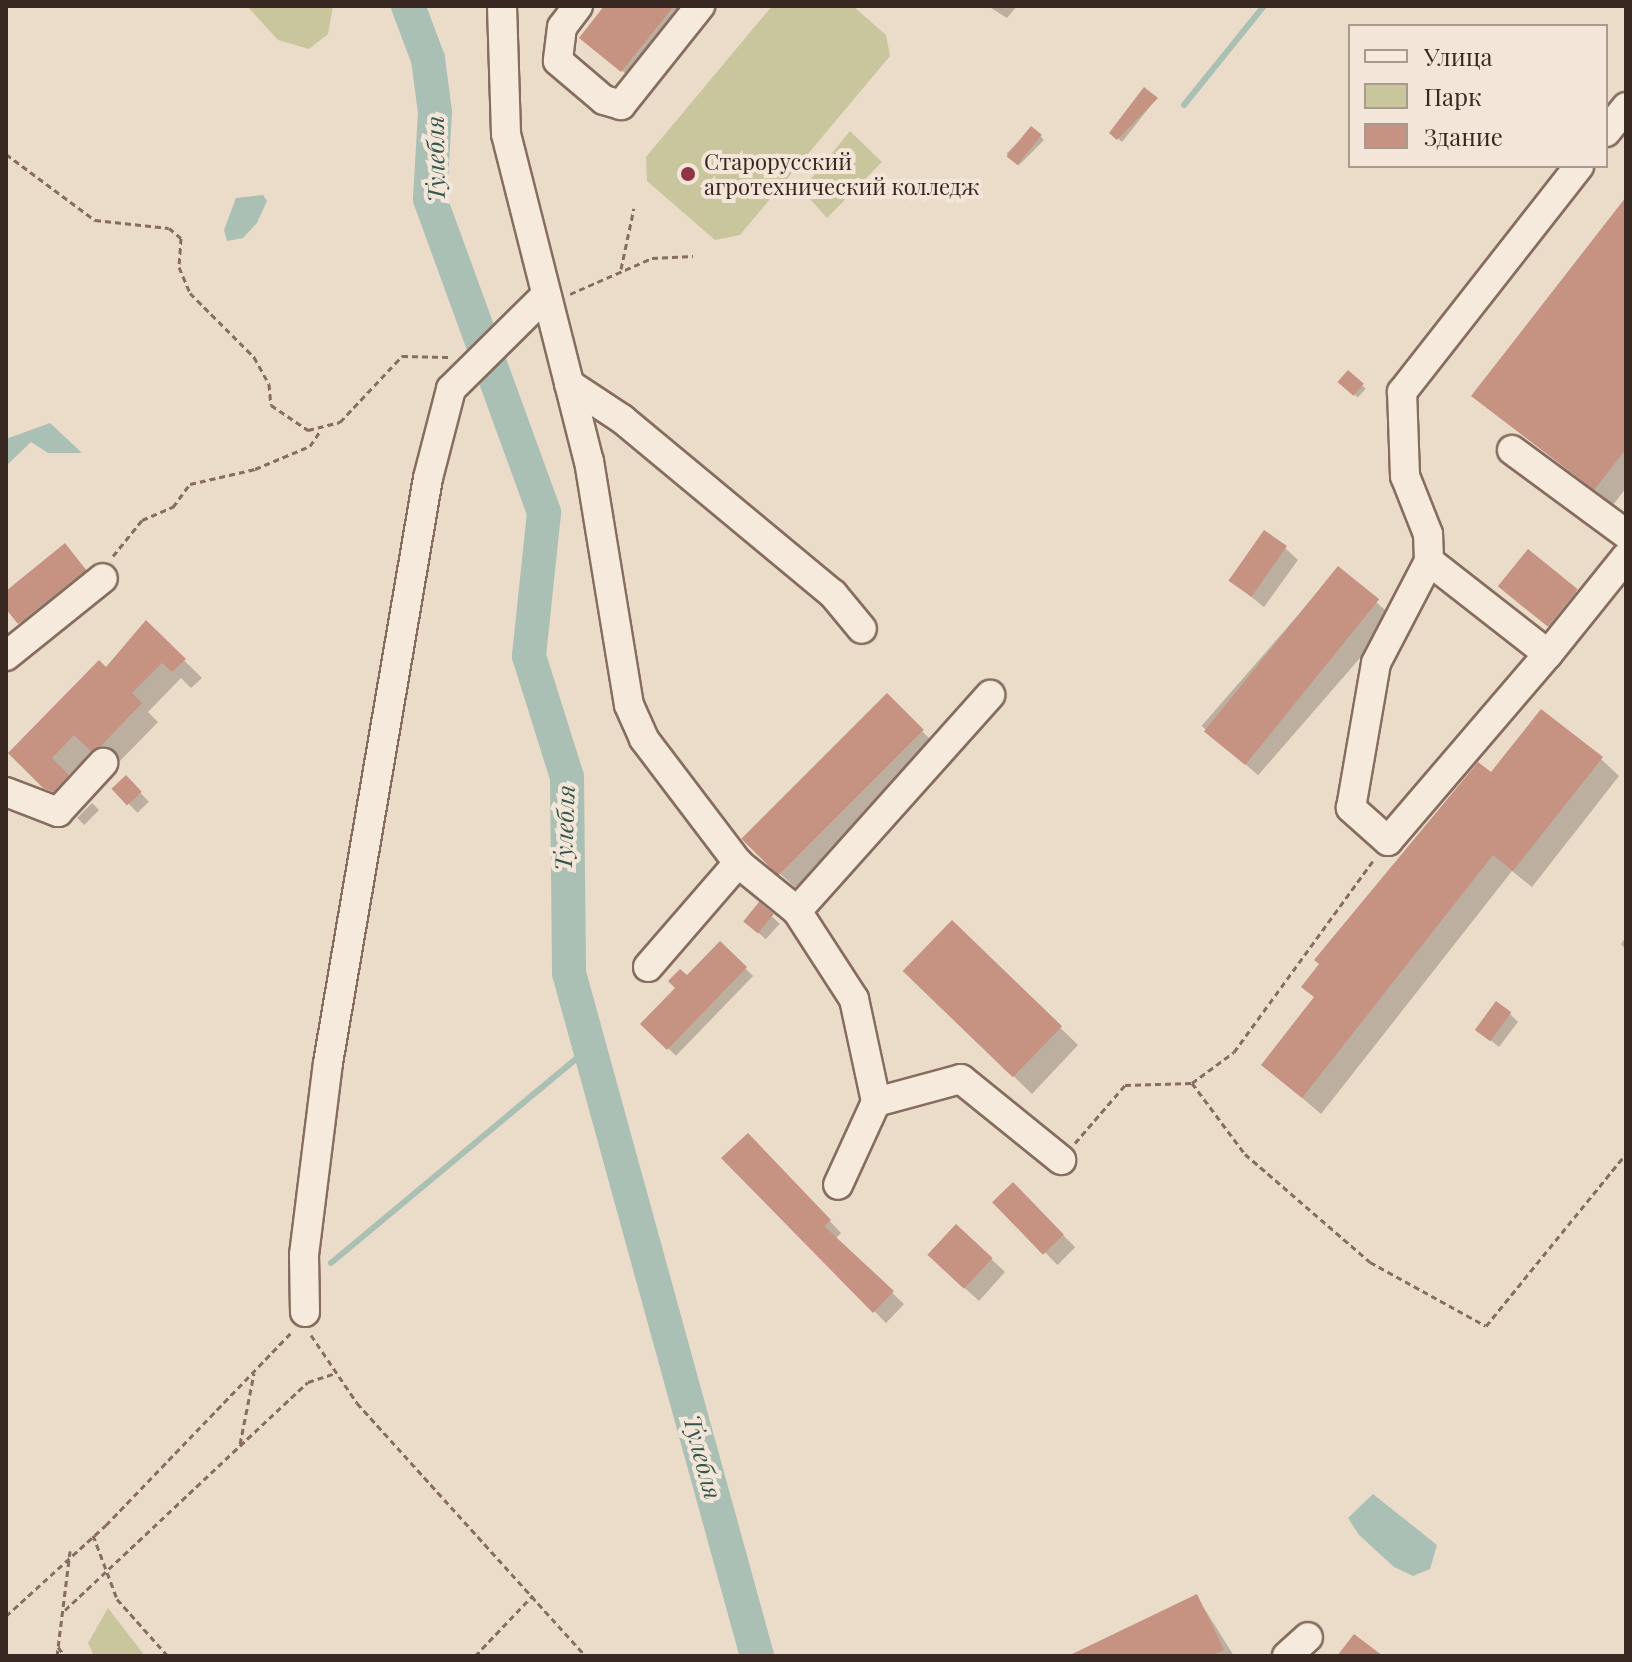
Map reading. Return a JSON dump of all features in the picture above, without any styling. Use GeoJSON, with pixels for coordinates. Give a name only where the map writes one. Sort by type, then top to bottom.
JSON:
{"type":"FeatureCollection","features":[{"type":"Feature","properties":{"kind":"street"},"geometry":{"type":"LineString","coordinates":[[502,6],[506,134],[542,299],[569,384],[629,705],[644,739],[738,863],[797,911],[854,999],[876,1102],[838,1185]]}},
{"type":"Feature","properties":{"kind":"street"},"geometry":{"type":"LineString","coordinates":[[578,6],[562,27],[558,61],[604,100],[621,105],[700,6]]}},
{"type":"Feature","properties":{"kind":"street"},"geometry":{"type":"LineString","coordinates":[[1608,130],[1626,107]]}},
{"type":"Feature","properties":{"kind":"street"},"geometry":{"type":"LineString","coordinates":[[1577,168],[1402,392],[1405,476],[1428,534],[1429,561],[1376,663],[1351,808],[1388,841],[1548,654],[1626,557]]}},
{"type":"Feature","properties":{"kind":"street"},"geometry":{"type":"LineString","coordinates":[[305,1312],[304,1255],[365,812],[428,478],[451,389],[471,361],[498,341],[542,299]]}},
{"type":"Feature","properties":{"kind":"street"},"geometry":{"type":"LineString","coordinates":[[569,384],[622,419],[833,594],[862,629]]}},
{"type":"Feature","properties":{"kind":"street"},"geometry":{"type":"LineString","coordinates":[[1512,450],[1626,534]]}},
{"type":"Feature","properties":{"kind":"street"},"geometry":{"type":"LineString","coordinates":[[1429,561],[1548,654]]}},
{"type":"Feature","properties":{"kind":"street"},"geometry":{"type":"LineString","coordinates":[[6,656],[103,578]]}},
{"type":"Feature","properties":{"kind":"street"},"geometry":{"type":"LineString","coordinates":[[797,911],[990,695]]}},
{"type":"Feature","properties":{"kind":"street"},"geometry":{"type":"LineString","coordinates":[[6,792],[58,812],[103,763]]}},
{"type":"Feature","properties":{"kind":"street"},"geometry":{"type":"LineString","coordinates":[[648,967],[738,863]]}},
{"type":"Feature","properties":{"kind":"street"},"geometry":{"type":"LineString","coordinates":[[876,1102],[961,1079],[1061,1160]]}},
{"type":"Feature","properties":{"kind":"street"},"geometry":{"type":"LineString","coordinates":[[1287,1656],[1308,1637]]}},
{"type":"Feature","properties":{"kind":"path"},"geometry":{"type":"LineString","coordinates":[[6,154],[95,220],[169,228],[181,238],[179,267],[190,293],[254,357],[269,384],[271,405],[320,431]]}},
{"type":"Feature","properties":{"kind":"path"},"geometry":{"type":"LineString","coordinates":[[621,269],[634,208]]}},
{"type":"Feature","properties":{"kind":"path"},"geometry":{"type":"LineString","coordinates":[[542,299],[576,293],[621,269],[652,258],[693,256]]}},
{"type":"Feature","properties":{"kind":"path"},"geometry":{"type":"LineString","coordinates":[[103,578],[142,520],[173,507],[190,484],[255,469],[310,446],[320,431],[359,405],[402,356],[471,361]]}},
{"type":"Feature","properties":{"kind":"path"},"geometry":{"type":"LineString","coordinates":[[1061,1160],[1125,1085],[1192,1083],[1234,1052],[1388,841]]}},
{"type":"Feature","properties":{"kind":"path"},"geometry":{"type":"LineString","coordinates":[[1192,1083],[1245,1154],[1370,1262],[1486,1326],[1626,1154]]}},
{"type":"Feature","properties":{"kind":"path"},"geometry":{"type":"LineString","coordinates":[[305,1312],[313,1343],[335,1373],[586,1656]]}},
{"type":"Feature","properties":{"kind":"path"},"geometry":{"type":"LineString","coordinates":[[6,1616],[70,1551],[93,1535],[254,1373],[305,1312]]}},
{"type":"Feature","properties":{"kind":"path"},"geometry":{"type":"LineString","coordinates":[[240,1444],[254,1373]]}},
{"type":"Feature","properties":{"kind":"path"},"geometry":{"type":"LineString","coordinates":[[65,1610],[308,1382],[335,1373]]}},
{"type":"Feature","properties":{"kind":"path"},"geometry":{"type":"LineString","coordinates":[[93,1535],[104,1573],[117,1599],[168,1656]]}},
{"type":"Feature","properties":{"kind":"path"},"geometry":{"type":"LineString","coordinates":[[57,1656],[70,1551]]}},
{"type":"Feature","properties":{"kind":"path"},"geometry":{"type":"LineString","coordinates":[[475,1656],[534,1594]]}},
{"type":"Feature","properties":{"kind":"path"},"geometry":{"type":"LineString","coordinates":[[58,1647],[65,1656]]}},
{"type":"Feature","properties":{"kind":"green space"},"geometry":{"type":"Polygon","coordinates":[[[247,6],[333,6],[328,34],[309,49],[278,40],[247,6]]]}},
{"type":"Feature","properties":{"kind":"green space"},"geometry":{"type":"Polygon","coordinates":[[[772,6],[853,6],[886,35],[890,56],[740,235],[715,240],[647,181],[646,157],[772,6]]]}},
{"type":"Feature","properties":{"kind":"green space"},"geometry":{"type":"Polygon","coordinates":[[[850,131],[882,162],[827,218],[802,190],[850,131]]]}},
{"type":"Feature","properties":{"kind":"green space"},"geometry":{"type":"Polygon","coordinates":[[[108,1608],[145,1656],[94,1656],[88,1643],[108,1608]]]}},
{"type":"Feature","properties":{"kind":"shaded area"},"geometry":{"type":"Polygon","coordinates":[[[263,195],[267,201],[257,223],[243,238],[227,241],[224,230],[236,198],[263,195]]]}},
{"type":"Feature","properties":{"kind":"shaded area"},"geometry":{"type":"Polygon","coordinates":[[[50,423],[82,453],[48,453],[31,442],[6,466],[6,439],[50,423]]]}},
{"type":"Feature","properties":{"kind":"shaded area"},"geometry":{"type":"Polygon","coordinates":[[[1373,1494],[1437,1545],[1430,1569],[1413,1576],[1394,1567],[1359,1535],[1348,1518],[1373,1494]]]}},
{"type":"Feature","properties":{"kind":"building"},"geometry":{"type":"Polygon","coordinates":[[[604,6],[674,6],[621,72],[579,38],[604,6]]]}},
{"type":"Feature","properties":{"kind":"building"},"geometry":{"type":"Polygon","coordinates":[[[1144,87],[1158,98],[1117,140],[1109,133],[1144,87]]]}},
{"type":"Feature","properties":{"kind":"building"},"geometry":{"type":"Polygon","coordinates":[[[1031,126],[1042,135],[1017,165],[1006,156],[1031,126]]]}},
{"type":"Feature","properties":{"kind":"building"},"geometry":{"type":"Polygon","coordinates":[[[1626,197],[1626,449],[1594,490],[1471,396],[1626,197]]]}},
{"type":"Feature","properties":{"kind":"building"},"geometry":{"type":"Polygon","coordinates":[[[1348,370],[1364,384],[1353,396],[1338,382],[1348,370]]]}},
{"type":"Feature","properties":{"kind":"building"},"geometry":{"type":"Polygon","coordinates":[[[1264,530],[1287,546],[1251,597],[1228,581],[1264,530]]]}},
{"type":"Feature","properties":{"kind":"building"},"geometry":{"type":"Polygon","coordinates":[[[65,543],[86,570],[18,624],[6,609],[6,591],[65,543]]]}},
{"type":"Feature","properties":{"kind":"building"},"geometry":{"type":"Polygon","coordinates":[[[1528,549],[1578,589],[1548,627],[1498,586],[1528,549]]]}},
{"type":"Feature","properties":{"kind":"building"},"geometry":{"type":"Polygon","coordinates":[[[1338,566],[1379,599],[1245,765],[1204,732],[1338,566]]]}},
{"type":"Feature","properties":{"kind":"building"},"geometry":{"type":"Polygon","coordinates":[[[146,620],[186,659],[172,672],[162,663],[132,693],[142,703],[100,747],[91,751],[74,735],[52,758],[69,775],[53,792],[43,788],[8,753],[99,660],[106,667],[146,620]]]}},
{"type":"Feature","properties":{"kind":"building"},"geometry":{"type":"Polygon","coordinates":[[[887,693],[924,730],[778,875],[741,839],[887,693]]]}},
{"type":"Feature","properties":{"kind":"building"},"geometry":{"type":"Polygon","coordinates":[[[1541,709],[1603,757],[1513,871],[1493,855],[1302,1098],[1261,1065],[1314,997],[1301,987],[1319,964],[1314,960],[1478,762],[1491,772],[1541,709]]]}},
{"type":"Feature","properties":{"kind":"building"},"geometry":{"type":"Polygon","coordinates":[[[126,775],[142,792],[127,805],[111,789],[126,775]]]}},
{"type":"Feature","properties":{"kind":"building"},"geometry":{"type":"Polygon","coordinates":[[[759,902],[774,914],[758,933],[743,921],[759,902]]]}},
{"type":"Feature","properties":{"kind":"building"},"geometry":{"type":"Polygon","coordinates":[[[952,920],[1062,1026],[1013,1077],[903,971],[952,920]]]}},
{"type":"Feature","properties":{"kind":"building"},"geometry":{"type":"Polygon","coordinates":[[[720,941],[747,967],[667,1050],[640,1024],[675,988],[668,981],[680,969],[687,975],[720,941]]]}},
{"type":"Feature","properties":{"kind":"building"},"geometry":{"type":"Polygon","coordinates":[[[1496,1001],[1511,1012],[1490,1041],[1475,1030],[1496,1001]]]}},
{"type":"Feature","properties":{"kind":"building"},"geometry":{"type":"Polygon","coordinates":[[[748,1133],[831,1220],[824,1226],[894,1291],[873,1313],[721,1158],[748,1133]]]}},
{"type":"Feature","properties":{"kind":"building"},"geometry":{"type":"Polygon","coordinates":[[[1013,1182],[1064,1235],[1043,1255],[992,1202],[1013,1182]]]}},
{"type":"Feature","properties":{"kind":"building"},"geometry":{"type":"Polygon","coordinates":[[[956,1224],[993,1258],[964,1289],[927,1255],[956,1224]]]}},
{"type":"Feature","properties":{"kind":"building"},"geometry":{"type":"Polygon","coordinates":[[[1197,1594],[1224,1650],[1211,1656],[1068,1656],[1197,1594]]]}},
{"type":"Feature","properties":{"kind":"building"},"geometry":{"type":"Polygon","coordinates":[[[1354,1634],[1383,1656],[1337,1656],[1354,1634]]]}},
{"type":"Feature","properties":{"kind":"waterway","name":"Тулебля"},"geometry":{"type":"LineString","coordinates":[[408,6],[428,59],[435,112],[430,199],[544,513],[529,656],[567,777],[569,973],[757,1656]]}},
{"type":"Feature","properties":{"kind":"waterway"},"geometry":{"type":"LineString","coordinates":[[1184,105],[1264,6]]}},
{"type":"Feature","properties":{"kind":"waterway"},"geometry":{"type":"LineString","coordinates":[[331,1263],[585,1051]]}},
{"type":"Feature","properties":{"kind":"place","name":"Старорусский агротехнический колледж"},"geometry":{"type":"Point","coordinates":[688,174]}}]}
